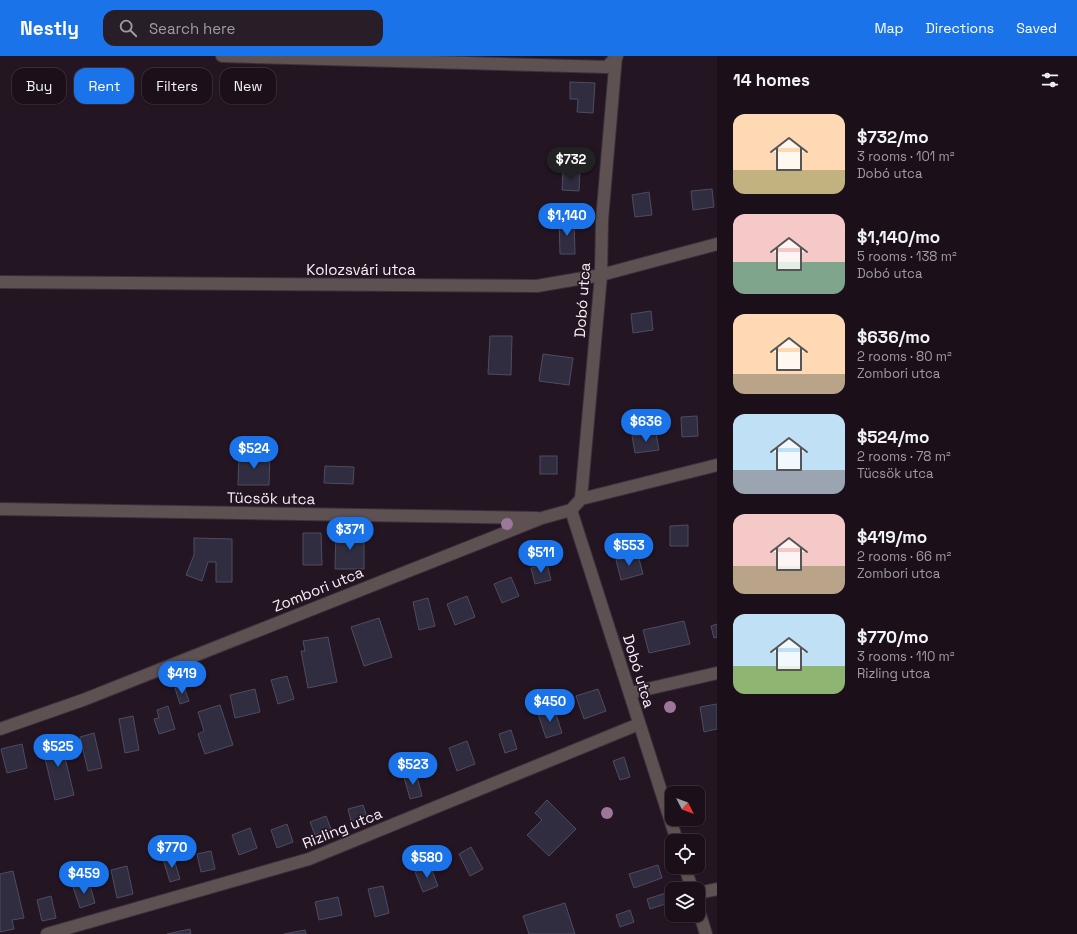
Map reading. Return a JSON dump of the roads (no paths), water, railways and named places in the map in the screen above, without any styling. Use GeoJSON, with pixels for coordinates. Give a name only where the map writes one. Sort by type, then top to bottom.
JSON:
{"type":"FeatureCollection","features":[{"type":"Feature","properties":{"kind":"street"},"geometry":{"type":"LineString","coordinates":[[222,56],[607,67],[616,56]]}},
{"type":"Feature","properties":{"kind":"street","name":"Dobó utca"},"geometry":{"type":"LineString","coordinates":[[581,499],[600,275],[602,220],[616,56]]}},
{"type":"Feature","properties":{"kind":"street","name":"Kolozsvári utca"},"geometry":{"type":"LineString","coordinates":[[0,282],[537,286],[600,275],[717,244]]}},
{"type":"Feature","properties":{"kind":"street"},"geometry":{"type":"LineString","coordinates":[[571,510],[581,499],[717,465]]}},
{"type":"Feature","properties":{"kind":"street","name":"Tücsök utca"},"geometry":{"type":"LineString","coordinates":[[0,509],[542,518]]}},
{"type":"Feature","properties":{"kind":"street","name":"Dobó utca"},"geometry":{"type":"LineString","coordinates":[[571,510],[675,834]]}},
{"type":"Feature","properties":{"kind":"street","name":"Zombori utca"},"geometry":{"type":"LineString","coordinates":[[0,729],[83,700],[542,518],[571,510]]}},
{"type":"Feature","properties":{"kind":"street"},"geometry":{"type":"LineString","coordinates":[[630,693],[717,673]]}},
{"type":"Feature","properties":{"kind":"street","name":"Rizling utca"},"geometry":{"type":"LineString","coordinates":[[47,934],[309,859],[639,724]]}},
{"type":"Feature","properties":{"kind":"street"},"geometry":{"type":"LineString","coordinates":[[705,892],[717,889]]}},
{"type":"Feature","properties":{"kind":"street"},"geometry":{"type":"LineString","coordinates":[[702,922],[706,934]]}}]}
